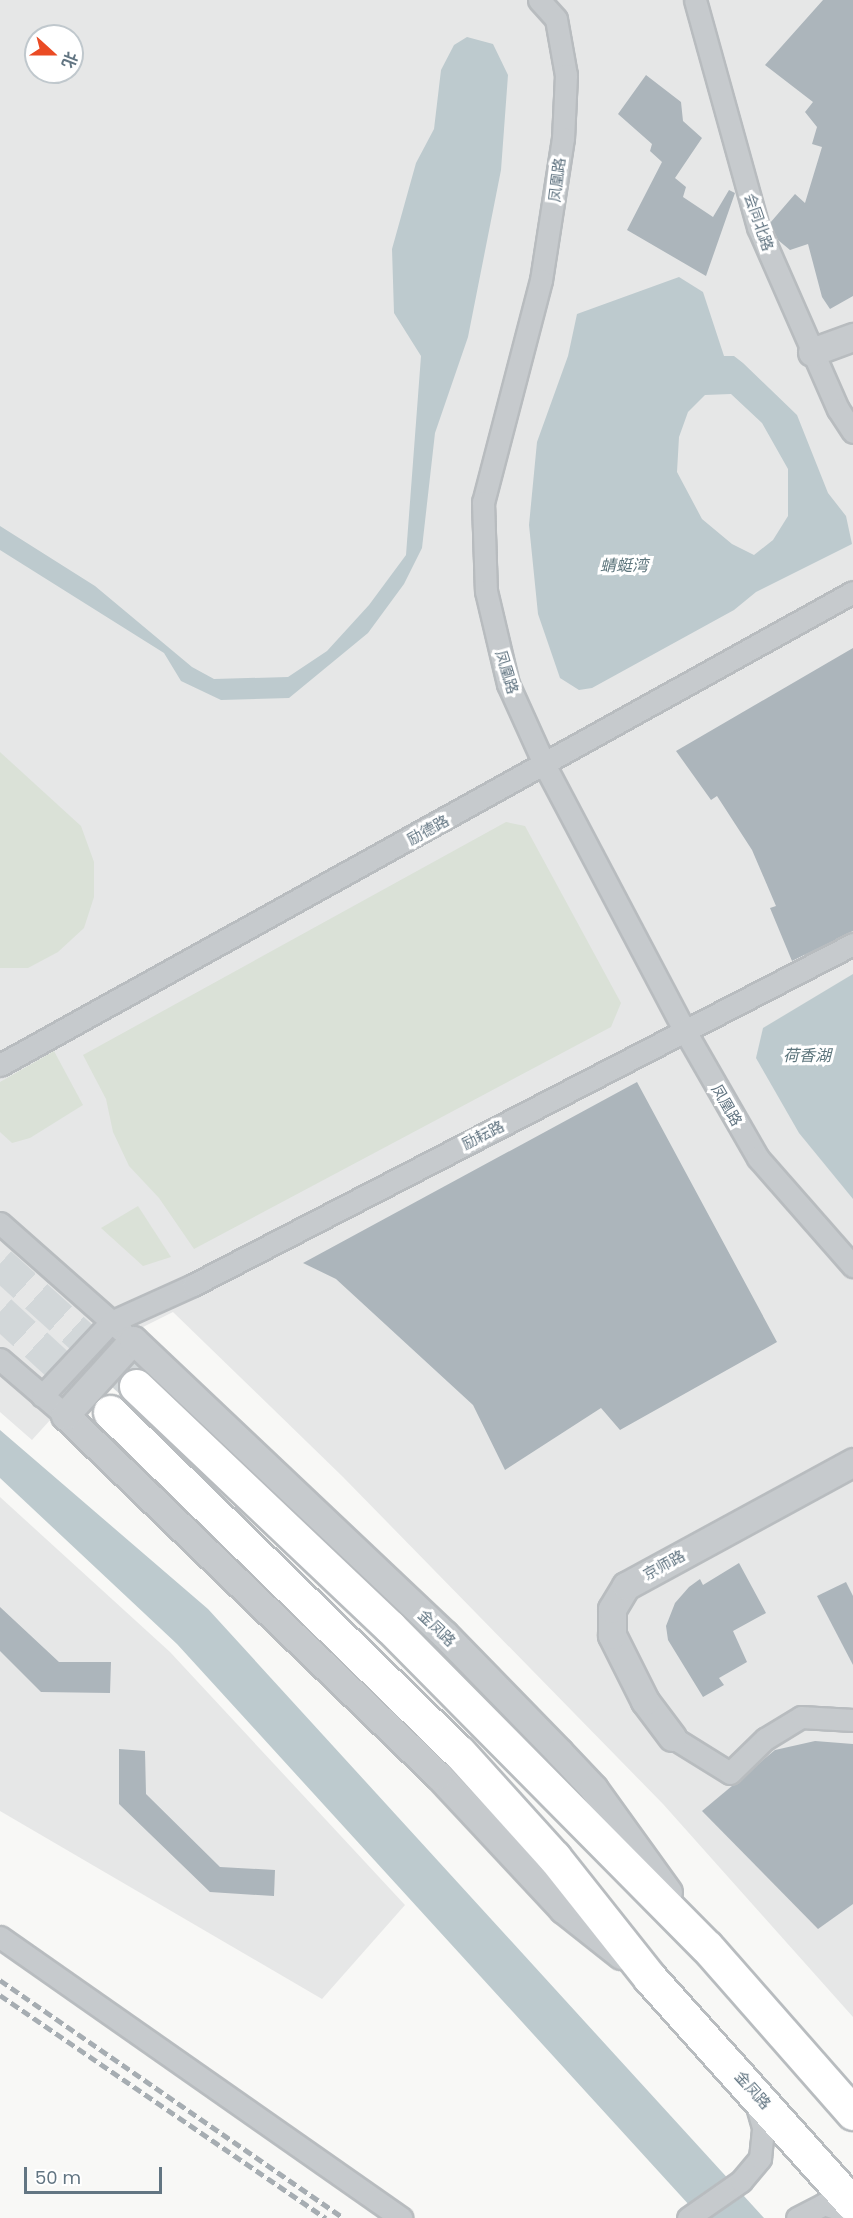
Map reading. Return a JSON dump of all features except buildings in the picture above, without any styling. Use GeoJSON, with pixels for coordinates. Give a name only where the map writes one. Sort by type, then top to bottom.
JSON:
{"type":"FeatureCollection","features":[{"type":"Feature","properties":{"kind":"highway","name":"金凤路"},"geometry":{"type":"LineString","coordinates":[[136,1386],[390,1627],[707,1947],[853,2113]]}},
{"type":"Feature","properties":{"kind":"highway","name":"金凤路"},"geometry":{"type":"LineString","coordinates":[[110,1412],[459,1752],[554,1857],[650,1978],[853,2204]]}},
{"type":"Feature","properties":{"kind":"street","name":"凤凰路"},"geometry":{"type":"LineString","coordinates":[[539,0],[556,19],[566,75],[563,138],[541,280],[483,502],[486,591],[508,684],[545,766],[685,1031],[758,1158],[853,1266]]}},
{"type":"Feature","properties":{"kind":"street","name":"会同北路"},"geometry":{"type":"LineString","coordinates":[[695,0],[758,227],[812,352],[853,432]]}},
{"type":"Feature","properties":{"kind":"street"},"geometry":{"type":"LineString","coordinates":[[812,352],[853,337]]}},
{"type":"Feature","properties":{"kind":"street","name":"励德路"},"geometry":{"type":"LineString","coordinates":[[0,1065],[545,766],[853,592]]}},
{"type":"Feature","properties":{"kind":"street","name":"励耘路"},"geometry":{"type":"LineString","coordinates":[[111,1322],[193,1285],[853,944]]}},
{"type":"Feature","properties":{"kind":"street"},"geometry":{"type":"LineString","coordinates":[[0,1223],[133,1340],[65,1415],[0,1359]]}},
{"type":"Feature","properties":{"kind":"street"},"geometry":{"type":"LineString","coordinates":[[42,1396],[111,1322]]}},
{"type":"Feature","properties":{"kind":"street","name":"金凤路"},"geometry":{"type":"LineString","coordinates":[[133,1340],[444,1634],[580,1773],[707,1947]]}},
{"type":"Feature","properties":{"kind":"street","name":"金凤路"},"geometry":{"type":"LineString","coordinates":[[65,1415],[438,1775],[563,1909],[650,1978]]}},
{"type":"Feature","properties":{"kind":"street","name":"京师路"},"geometry":{"type":"LineString","coordinates":[[672,1737],[645,1701],[612,1635],[612,1609],[626,1586],[853,1462]]}},
{"type":"Feature","properties":{"kind":"street"},"geometry":{"type":"LineString","coordinates":[[672,1737],[730,1773],[765,1739],[801,1718],[853,1719]]}},
{"type":"Feature","properties":{"kind":"street"},"geometry":{"type":"LineString","coordinates":[[0,1937],[402,2218]]}},
{"type":"Feature","properties":{"kind":"street"},"geometry":{"type":"LineString","coordinates":[[690,2216],[741,2181],[760,2158],[763,2127],[753,2090]]}},
{"type":"Feature","properties":{"kind":"street"},"geometry":{"type":"LineString","coordinates":[[797,2218],[824,2204],[853,2214]]}},
{"type":"Feature","properties":{"kind":"shaded area"},"geometry":{"type":"Polygon","coordinates":[[[0,0],[853,0],[853,2017],[663,1804],[343,1477],[173,1312],[127,1335],[32,1440],[0,1412],[0,0]]]}},
{"type":"Feature","properties":{"kind":"shaded area"},"geometry":{"type":"Polygon","coordinates":[[[0,752],[81,826],[94,862],[94,897],[84,928],[58,952],[28,968],[0,968],[0,752]]]}},
{"type":"Feature","properties":{"kind":"shaded area"},"geometry":{"type":"Polygon","coordinates":[[[506,822],[525,826],[621,1003],[611,1027],[194,1249],[159,1198],[129,1166],[113,1132],[106,1099],[83,1055],[506,822]]]}},
{"type":"Feature","properties":{"kind":"shaded area"},"geometry":{"type":"Polygon","coordinates":[[[54,1051],[83,1105],[30,1138],[12,1143],[0,1132],[0,1082],[54,1051]]]}},
{"type":"Feature","properties":{"kind":"shaded area"},"geometry":{"type":"Polygon","coordinates":[[[138,1206],[171,1257],[143,1266],[101,1228],[138,1206]]]}},
{"type":"Feature","properties":{"kind":"shaded area"},"geometry":{"type":"Polygon","coordinates":[[[0,1497],[170,1652],[405,1905],[322,1999],[0,1811],[0,1497]]]}},
{"type":"Feature","properties":{"kind":"water"},"geometry":{"type":"Polygon","coordinates":[[[467,37],[493,44],[508,75],[501,170],[468,337],[435,433],[422,548],[404,584],[368,633],[289,698],[221,700],[181,681],[164,653],[0,550],[0,526],[95,586],[192,667],[214,679],[288,677],[327,651],[369,605],[406,555],[421,356],[394,313],[392,249],[416,163],[434,129],[441,70],[454,45],[467,37]]]}},
{"type":"Feature","properties":{"kind":"water","name":"蜻蜓湾"},"geometry":{"type":"Polygon","coordinates":[[[679,277],[703,292],[724,356],[734,356],[743,363],[797,415],[828,493],[846,516],[852,544],[756,592],[734,610],[592,688],[579,690],[560,678],[538,614],[529,525],[537,442],[568,356],[577,314],[679,277]],[[731,394],[705,395],[688,412],[679,437],[677,472],[702,519],[732,544],[754,555],[773,540],[788,516],[788,469],[762,423],[731,394]]]}},
{"type":"Feature","properties":{"kind":"water","name":"荷香湖"},"geometry":{"type":"Polygon","coordinates":[[[853,974],[853,1199],[799,1133],[756,1058],[763,1028],[853,974]]]}},
{"type":"Feature","properties":{"kind":"water"},"geometry":{"type":"Polygon","coordinates":[[[0,1430],[208,1609],[764,2218],[701,2218],[177,1644],[0,1478],[0,1430]]]}},
{"type":"Feature","properties":{"kind":"tunnel"},"geometry":{"type":"LineString","coordinates":[[0,1263],[136,1386]]}},
{"type":"Feature","properties":{"kind":"tunnel"},"geometry":{"type":"LineString","coordinates":[[0,1311],[110,1412]]}},
{"type":"Feature","properties":{"kind":"railway"},"geometry":{"type":"LineString","coordinates":[[0,1980],[344,2218]]}},
{"type":"Feature","properties":{"kind":"railway"},"geometry":{"type":"LineString","coordinates":[[0,1995],[326,2218]]}}]}
